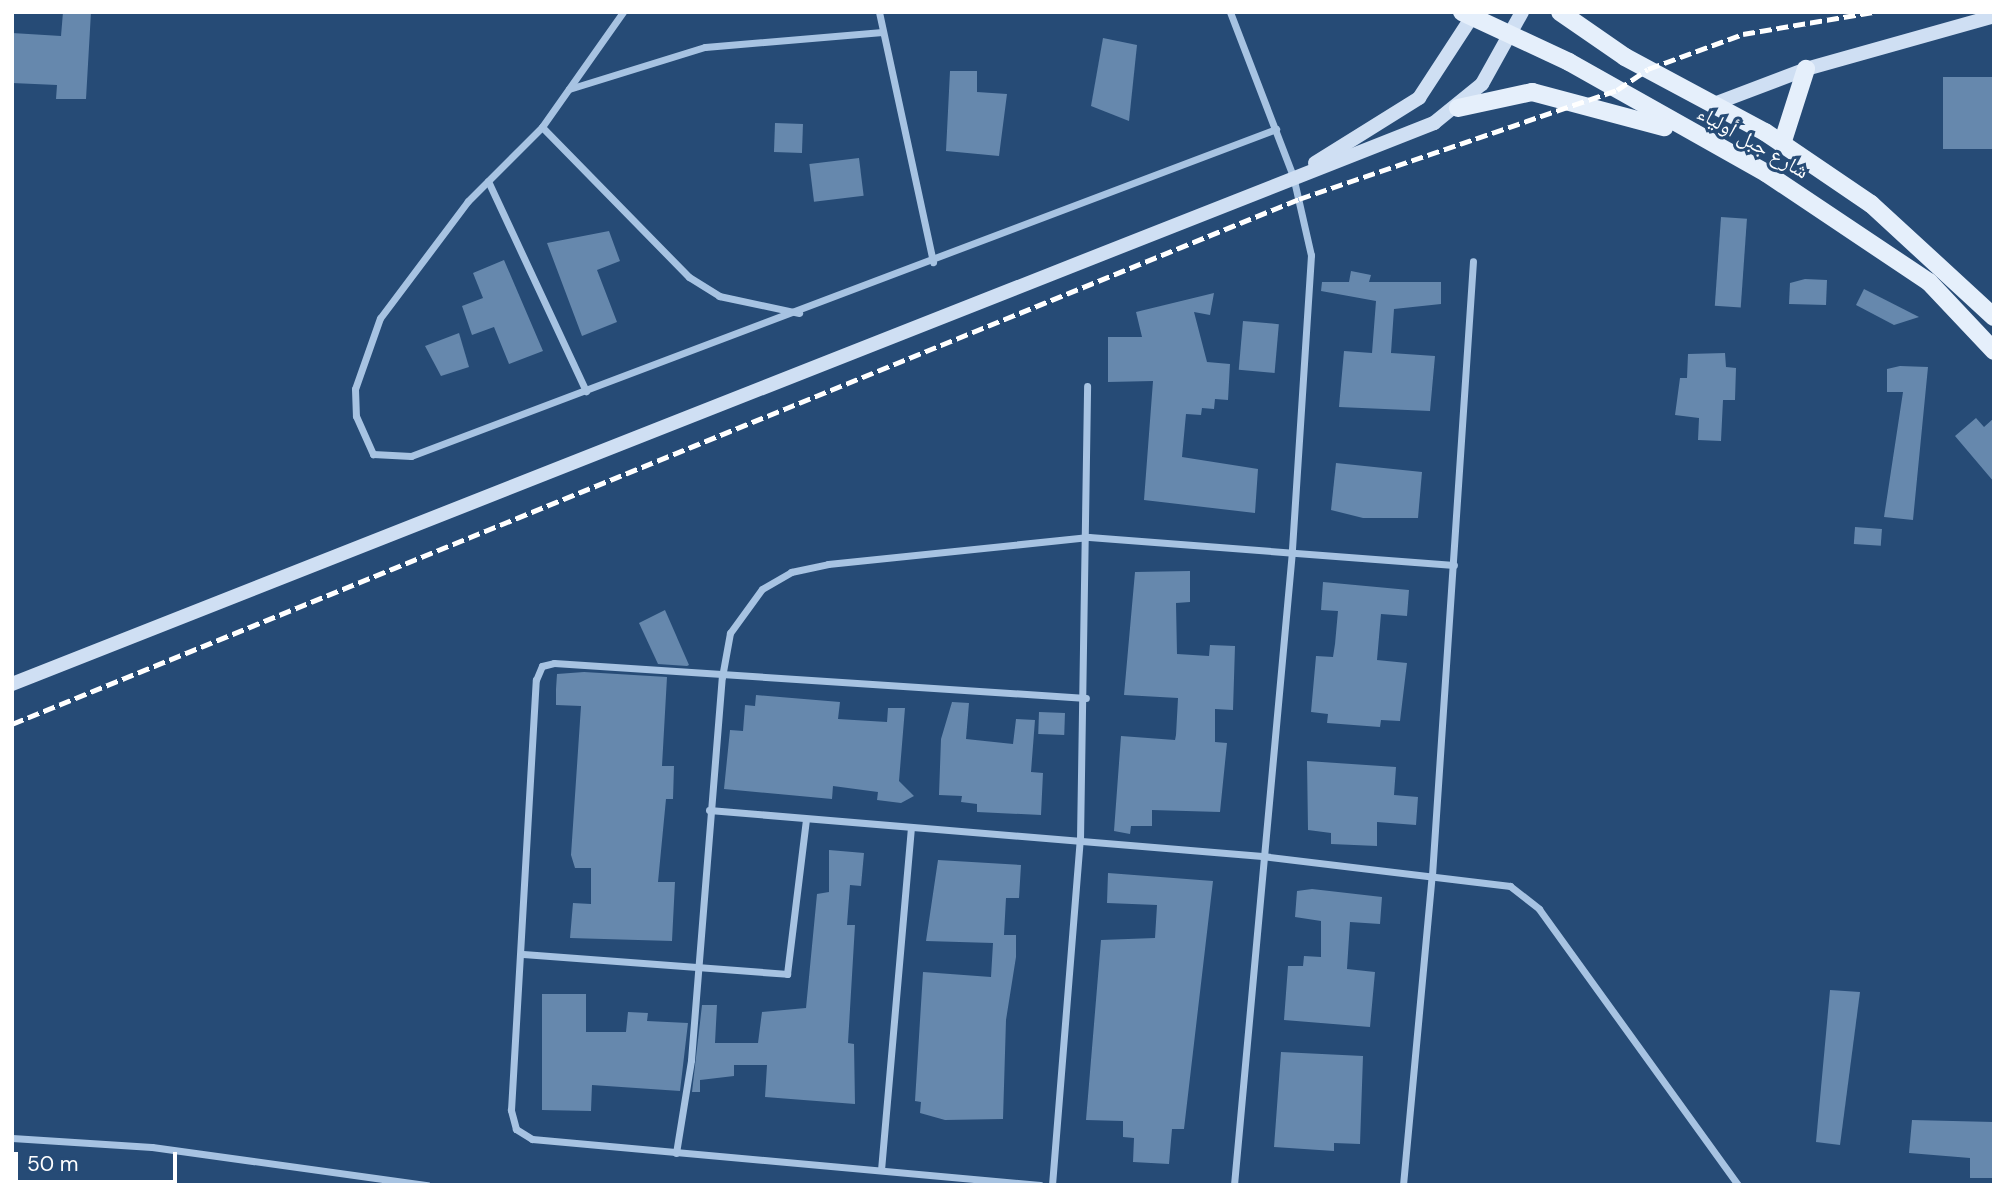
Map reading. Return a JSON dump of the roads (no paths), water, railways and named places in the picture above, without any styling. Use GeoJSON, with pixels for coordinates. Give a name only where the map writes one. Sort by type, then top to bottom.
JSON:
{"type":"FeatureCollection","features":[{"type":"Feature","properties":{"kind":"main road","name":"شارع جبل أولياء"},"geometry":{"type":"LineString","coordinates":[[1559,12],[1590,35],[1782,144],[1871,204],[1994,317]]}},
{"type":"Feature","properties":{"kind":"main road"},"geometry":{"type":"LineString","coordinates":[[1578,12],[1590,35]]}},
{"type":"Feature","properties":{"kind":"main road","name":"شارع جبل أولياء"},"geometry":{"type":"LineString","coordinates":[[1470,14],[1509,36],[1569,62],[1716,147],[1929,282],[1994,351]]}},
{"type":"Feature","properties":{"kind":"main road"},"geometry":{"type":"LineString","coordinates":[[1782,144],[1806,69]]}},
{"type":"Feature","properties":{"kind":"main road"},"geometry":{"type":"LineString","coordinates":[[1458,108],[1532,92],[1633,115],[1716,147]]}},
{"type":"Feature","properties":{"kind":"street"},"geometry":{"type":"LineString","coordinates":[[623,12],[542,127],[488,181],[380,318],[355,389],[361,436],[373,454],[411,456],[800,313],[1276,128]]}},
{"type":"Feature","properties":{"kind":"street"},"geometry":{"type":"LineString","coordinates":[[879,12],[881,32],[933,262]]}},
{"type":"Feature","properties":{"kind":"street"},"geometry":{"type":"LineString","coordinates":[[1230,12],[1276,128],[1298,174],[1311,255],[1292,551],[1234,1185]]}},
{"type":"Feature","properties":{"kind":"street"},"geometry":{"type":"LineString","coordinates":[[12,684],[1298,174],[1458,108],[1482,84],[1522,12]]}},
{"type":"Feature","properties":{"kind":"street"},"geometry":{"type":"LineString","coordinates":[[1298,174],[1419,97],[1470,14]]}},
{"type":"Feature","properties":{"kind":"street"},"geometry":{"type":"LineString","coordinates":[[1714,104],[1806,69],[1994,16]]}},
{"type":"Feature","properties":{"kind":"street"},"geometry":{"type":"LineString","coordinates":[[569,89],[705,47],[881,32]]}},
{"type":"Feature","properties":{"kind":"street"},"geometry":{"type":"LineString","coordinates":[[542,127],[689,277],[719,296],[800,313]]}},
{"type":"Feature","properties":{"kind":"street"},"geometry":{"type":"LineString","coordinates":[[488,181],[586,391]]}},
{"type":"Feature","properties":{"kind":"street"},"geometry":{"type":"LineString","coordinates":[[1403,1185],[1432,875],[1473,261]]}},
{"type":"Feature","properties":{"kind":"street"},"geometry":{"type":"LineString","coordinates":[[1052,1185],[1080,839],[1089,537],[1087,386]]}},
{"type":"Feature","properties":{"kind":"street"},"geometry":{"type":"LineString","coordinates":[[676,1153],[691,1060],[694,966],[722,677],[730,633],[743,607],[791,572],[1089,537],[1454,565]]}},
{"type":"Feature","properties":{"kind":"street"},"geometry":{"type":"LineString","coordinates":[[1040,1185],[532,1139],[516,1129],[511,1110],[542,666],[1086,698]]}},
{"type":"Feature","properties":{"kind":"street"},"geometry":{"type":"LineString","coordinates":[[709,810],[1080,839],[1494,882],[1527,896],[1738,1185]]}},
{"type":"Feature","properties":{"kind":"street"},"geometry":{"type":"LineString","coordinates":[[523,954],[788,974],[806,819]]}},
{"type":"Feature","properties":{"kind":"street"},"geometry":{"type":"LineString","coordinates":[[881,1171],[911,827]]}},
{"type":"Feature","properties":{"kind":"street"},"geometry":{"type":"LineString","coordinates":[[12,1138],[152,1147],[427,1185]]}},
{"type":"Feature","properties":{"kind":"railway"},"geometry":{"type":"LineString","coordinates":[[12,724],[1299,199],[1617,90],[1648,69],[1743,34],[1873,12]]}}]}
